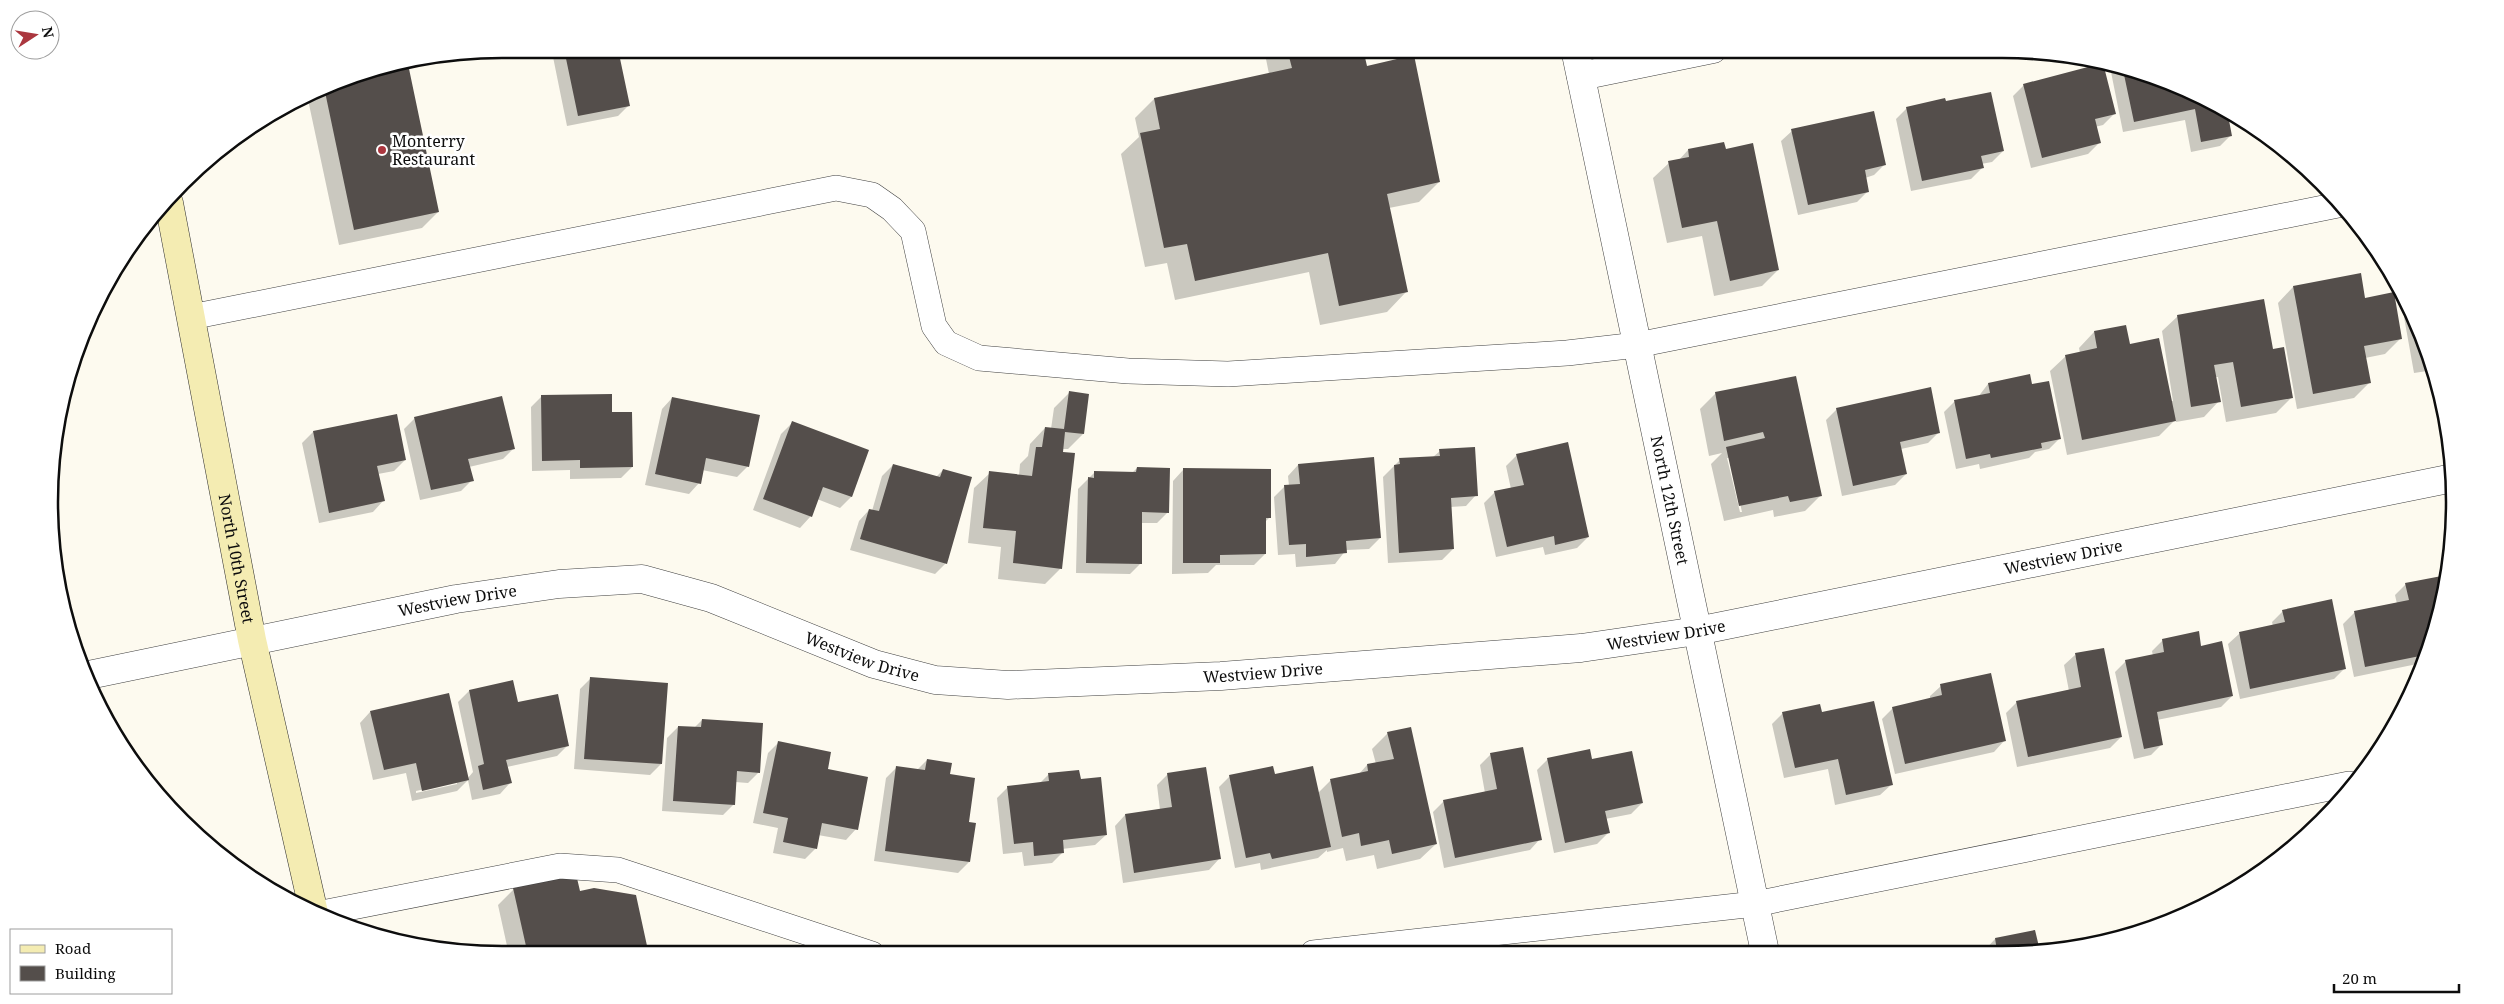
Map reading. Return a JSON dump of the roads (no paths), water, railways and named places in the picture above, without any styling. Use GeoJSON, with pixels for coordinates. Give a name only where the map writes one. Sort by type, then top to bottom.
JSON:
{"type":"FeatureCollection","features":[{"type":"Feature","properties":{"kind":"main road","name":"North 10th Street"},"geometry":{"type":"LineString","coordinates":[[170,207],[252,640],[314,905]]}},
{"type":"Feature","properties":{"kind":"street","name":"North 12th Street"},"geometry":{"type":"LineString","coordinates":[[1577,58],[1764,946]]}},
{"type":"Feature","properties":{"kind":"street"},"geometry":{"type":"LineString","coordinates":[[1581,76],[1669,58]]}},
{"type":"Feature","properties":{"kind":"street","name":"Westview Drive"},"geometry":{"type":"LineString","coordinates":[[92,674],[456,599],[559,584],[642,579],[711,598],[874,664],[935,680],[1008,685],[1220,676],[1581,648],[1698,631],[2446,479]]}},
{"type":"Feature","properties":{"kind":"lane"},"geometry":{"type":"LineString","coordinates":[[191,317],[836,188],[872,195],[892,210],[913,231],[934,326],[946,343],[979,358],[1128,371],[1228,374],[1567,353],[1637,345],[2333,206]]}},
{"type":"Feature","properties":{"kind":"lane"},"geometry":{"type":"LineString","coordinates":[[1375,946],[1755,904],[2345,785]]}},
{"type":"Feature","properties":{"kind":"lane"},"geometry":{"type":"LineString","coordinates":[[329,912],[560,866],[618,870],[848,946]]}},
{"type":"Feature","properties":{"kind":"place","name":"Monterry Restaurant"},"geometry":{"type":"Point","coordinates":[382,150]}}]}
